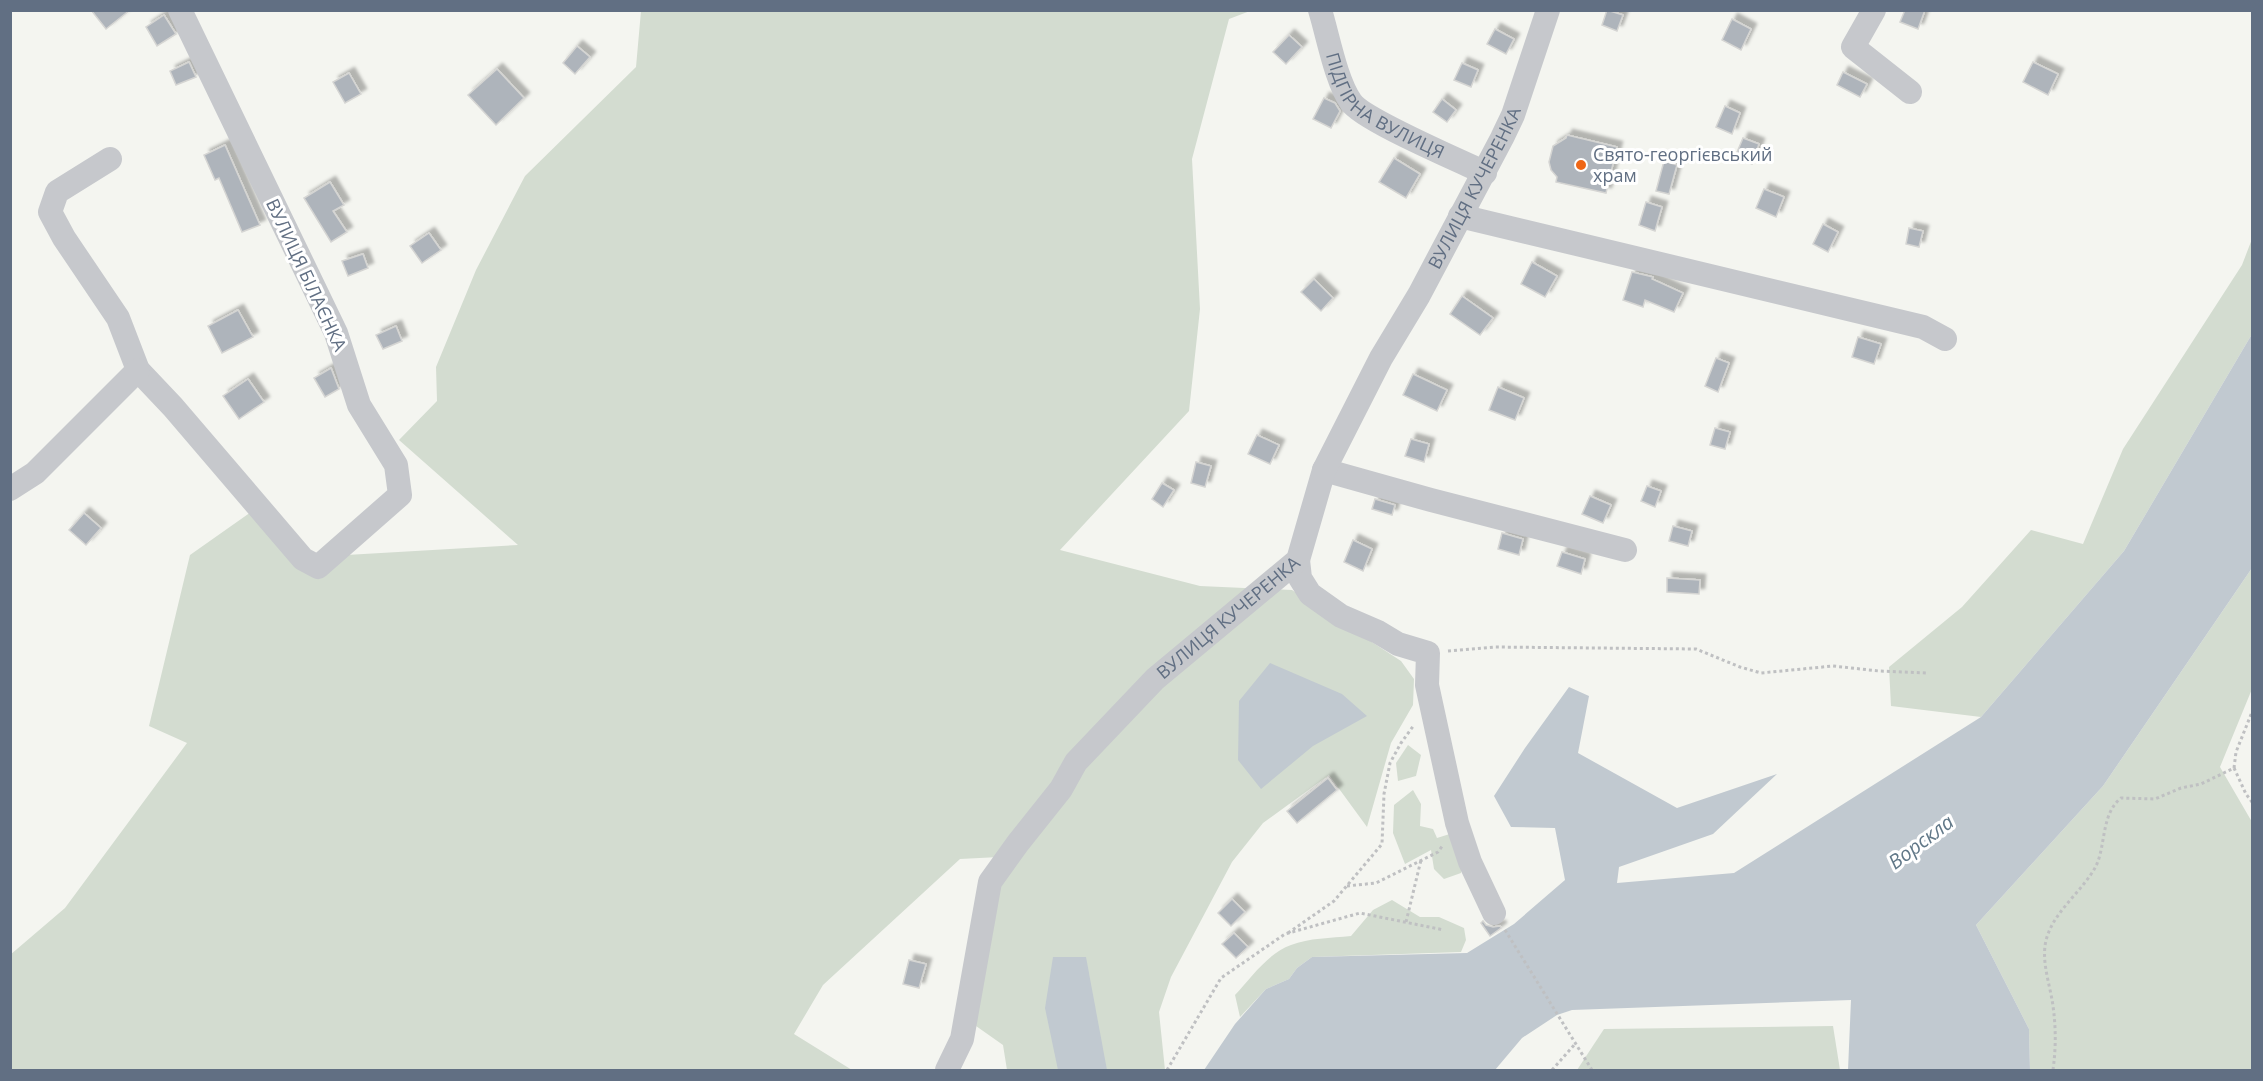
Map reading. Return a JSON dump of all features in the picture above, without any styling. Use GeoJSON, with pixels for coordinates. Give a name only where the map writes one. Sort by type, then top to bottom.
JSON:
{"type":"FeatureCollection","features":[{"type":"Feature","properties":{"kind":"street","name":"ВУЛИЦЯ БІЛАЄНКА"},"geometry":{"type":"LineString","coordinates":[[138,370],[303,560],[318,567],[400,495],[396,465],[359,405],[336,333],[180,10]]}},
{"type":"Feature","properties":{"kind":"street","name":"ПІДГІРНА ВУЛИЦЯ"},"geometry":{"type":"LineString","coordinates":[[1320,10],[1344,90],[1352,105],[1392,128],[1485,173]]}},
{"type":"Feature","properties":{"kind":"street","name":"ВУЛИЦЯ КУЧЕРЕНКА"},"geometry":{"type":"LineString","coordinates":[[947,1071],[962,1040],[990,882],[1061,789],[1076,762],[1155,680],[1298,560],[1324,470],[1381,357],[1419,295],[1485,173],[1513,115],[1548,10]]}},
{"type":"Feature","properties":{"kind":"street"},"geometry":{"type":"LineString","coordinates":[[1874,10],[1853,47],[1910,92]]}},
{"type":"Feature","properties":{"kind":"street"},"geometry":{"type":"LineString","coordinates":[[10,489],[35,473],[138,370],[118,318],[64,238],[50,212],[57,192],[110,159]]}},
{"type":"Feature","properties":{"kind":"street"},"geometry":{"type":"LineString","coordinates":[[1460,216],[1923,327],[1945,339]]}},
{"type":"Feature","properties":{"kind":"street"},"geometry":{"type":"LineString","coordinates":[[1324,470],[1625,550]]}},
{"type":"Feature","properties":{"kind":"street"},"geometry":{"type":"LineString","coordinates":[[1298,560],[1300,578],[1310,594],[1341,616],[1378,632],[1398,644],[1428,653],[1427,685],[1457,823],[1470,862],[1494,913]]}},
{"type":"Feature","properties":{"kind":"path"},"geometry":{"type":"LineString","coordinates":[[1428,653],[1495,647],[1696,649],[1740,668],[1761,673],[1833,666],[1926,673]]}},
{"type":"Feature","properties":{"kind":"path"},"geometry":{"type":"LineString","coordinates":[[1167,1071],[1221,978],[1334,901],[1382,844],[1384,794],[1390,763],[1430,701]]}},
{"type":"Feature","properties":{"kind":"path"},"geometry":{"type":"LineString","coordinates":[[2253,712],[2236,752],[2234,768],[2246,794],[2253,802]]}},
{"type":"Feature","properties":{"kind":"path"},"geometry":{"type":"LineString","coordinates":[[2053,1071],[2056,1041],[2053,1005],[2044,956],[2048,933],[2096,865],[2102,837],[2114,804],[2121,798],[2155,800],[2181,788],[2201,784],[2234,768]]}},
{"type":"Feature","properties":{"kind":"path"},"geometry":{"type":"LineString","coordinates":[[1347,886],[1376,883],[1438,852],[1457,823]]}},
{"type":"Feature","properties":{"kind":"path"},"geometry":{"type":"LineString","coordinates":[[1406,922],[1421,861]]}},
{"type":"Feature","properties":{"kind":"path"},"geometry":{"type":"LineString","coordinates":[[1285,934],[1360,913],[1444,930]]}},
{"type":"Feature","properties":{"kind":"path"},"geometry":{"type":"LineString","coordinates":[[1494,913],[1592,1071]]}},
{"type":"Feature","properties":{"kind":"path"},"geometry":{"type":"LineString","coordinates":[[1552,1071],[1576,1043]]}},
{"type":"Feature","properties":{"kind":"shaded area"},"geometry":{"type":"Polygon","coordinates":[[[641,11],[1250,11],[1229,19],[1192,159],[1200,309],[1189,411],[1060,550],[1200,586],[1292,590],[1401,661],[1414,679],[1413,705],[1391,743],[1367,827],[1329,775],[1263,823],[1232,862],[1171,977],[1159,1012],[1165,1070],[1007,1070],[1003,1045],[976,1026],[999,857],[960,859],[823,985],[794,1034],[852,1070],[11,1070],[10,955],[65,908],[187,743],[149,726],[190,555],[261,505],[312,557],[518,545],[399,440],[437,401],[436,367],[476,270],[525,176],[636,67],[641,11]]]}},
{"type":"Feature","properties":{"kind":"shaded area"},"geometry":{"type":"Polygon","coordinates":[[[2252,239],[2252,334],[2124,551],[1981,717],[1891,706],[1889,667],[1962,607],[2031,530],[2083,544],[2123,449],[2242,265],[2252,239]]]}},
{"type":"Feature","properties":{"kind":"shaded area"},"geometry":{"type":"Polygon","coordinates":[[[2252,568],[2252,689],[2220,767],[2252,822],[2252,1070],[2030,1070],[2029,1029],[1976,925],[2103,786],[2252,568]]]}},
{"type":"Feature","properties":{"kind":"shaded area"},"geometry":{"type":"Polygon","coordinates":[[[1408,745],[1421,755],[1416,776],[1398,781],[1396,763],[1408,745]]]}},
{"type":"Feature","properties":{"kind":"shaded area"},"geometry":{"type":"Polygon","coordinates":[[[1413,790],[1421,804],[1420,826],[1433,829],[1437,838],[1456,832],[1466,849],[1461,873],[1444,879],[1434,869],[1431,850],[1405,864],[1393,833],[1394,805],[1413,790]]]}},
{"type":"Feature","properties":{"kind":"shaded area"},"geometry":{"type":"Polygon","coordinates":[[[1392,900],[1420,917],[1439,917],[1464,928],[1466,940],[1461,952],[1312,957],[1297,968],[1289,979],[1266,989],[1240,1017],[1235,995],[1275,954],[1291,945],[1305,941],[1351,936],[1373,910],[1392,900]]]}},
{"type":"Feature","properties":{"kind":"shaded area"},"geometry":{"type":"Polygon","coordinates":[[[1833,1026],[1840,1070],[1577,1070],[1604,1029],[1833,1026]]]}},
{"type":"Feature","properties":{"kind":"water","name":"Ворскла"},"geometry":{"type":"Polygon","coordinates":[[[2252,334],[2252,568],[2103,786],[1976,925],[2029,1029],[2030,1070],[1848,1070],[1851,1000],[1572,1010],[1557,1015],[1522,1038],[1495,1070],[1204,1070],[1235,1024],[1266,989],[1289,979],[1297,968],[1312,957],[1467,953],[1514,924],[1565,880],[1555,828],[1511,827],[1494,796],[1569,687],[1589,696],[1578,753],[1677,808],[1777,774],[1713,834],[1619,867],[1617,883],[1734,873],[1981,717],[2124,551],[2252,334]]]}},
{"type":"Feature","properties":{"kind":"water"},"geometry":{"type":"Polygon","coordinates":[[[1270,663],[1342,694],[1367,716],[1313,746],[1261,789],[1238,760],[1239,701],[1270,663]]]}},
{"type":"Feature","properties":{"kind":"water"},"geometry":{"type":"Polygon","coordinates":[[[1053,957],[1086,957],[1107,1070],[1058,1070],[1045,1008],[1053,957]]]}},
{"type":"Feature","properties":{"kind":"building"},"geometry":{"type":"Polygon","coordinates":[[[91,10],[130,10],[106,29],[91,10]]]}},
{"type":"Feature","properties":{"kind":"building"},"geometry":{"type":"Polygon","coordinates":[[[1607,10],[1623,15],[1617,31],[1602,25],[1607,10]]]}},
{"type":"Feature","properties":{"kind":"building"},"geometry":{"type":"Polygon","coordinates":[[[1905,10],[1925,10],[1918,29],[1900,22],[1905,10]]]}},
{"type":"Feature","properties":{"kind":"building"},"geometry":{"type":"Polygon","coordinates":[[[164,15],[176,34],[157,46],[146,27],[164,15]]]}},
{"type":"Feature","properties":{"kind":"building"},"geometry":{"type":"Polygon","coordinates":[[[1732,19],[1751,29],[1741,50],[1722,40],[1732,19]]]}},
{"type":"Feature","properties":{"kind":"building"},"geometry":{"type":"Polygon","coordinates":[[[1495,29],[1514,39],[1506,54],[1487,44],[1495,29]]]}},
{"type":"Feature","properties":{"kind":"building"},"geometry":{"type":"Polygon","coordinates":[[[1289,35],[1302,47],[1286,64],[1273,52],[1289,35]]]}},
{"type":"Feature","properties":{"kind":"building"},"geometry":{"type":"Polygon","coordinates":[[[577,46],[590,57],[575,74],[563,63],[577,46]]]}},
{"type":"Feature","properties":{"kind":"building"},"geometry":{"type":"Polygon","coordinates":[[[189,62],[196,77],[176,85],[170,71],[189,62]]]}},
{"type":"Feature","properties":{"kind":"building"},"geometry":{"type":"Polygon","coordinates":[[[2033,62],[2058,74],[2048,95],[2023,82],[2033,62]]]}},
{"type":"Feature","properties":{"kind":"building"},"geometry":{"type":"Polygon","coordinates":[[[1462,63],[1478,70],[1471,87],[1454,80],[1462,63]]]}},
{"type":"Feature","properties":{"kind":"building"},"geometry":{"type":"Polygon","coordinates":[[[497,69],[524,98],[496,125],[468,95],[497,69]]]}},
{"type":"Feature","properties":{"kind":"building"},"geometry":{"type":"Polygon","coordinates":[[[1843,72],[1867,84],[1860,97],[1837,85],[1843,72]]]}},
{"type":"Feature","properties":{"kind":"building"},"geometry":{"type":"Polygon","coordinates":[[[349,73],[361,94],[345,103],[333,82],[349,73]]]}},
{"type":"Feature","properties":{"kind":"building"},"geometry":{"type":"Polygon","coordinates":[[[1324,98],[1335,103],[1340,111],[1331,128],[1313,119],[1324,98]]]}},
{"type":"Feature","properties":{"kind":"building"},"geometry":{"type":"Polygon","coordinates":[[[1442,99],[1456,110],[1447,122],[1433,112],[1442,99]]]}},
{"type":"Feature","properties":{"kind":"building"},"geometry":{"type":"Polygon","coordinates":[[[1725,106],[1740,113],[1732,134],[1716,127],[1725,106]]]}},
{"type":"Feature","properties":{"kind":"building","name":"Свято-георгієвський храм"},"geometry":{"type":"Polygon","coordinates":[[[1567,135],[1617,147],[1606,193],[1556,182],[1557,177],[1551,170],[1549,162],[1553,146],[1567,135]]]}},
{"type":"Feature","properties":{"kind":"building"},"geometry":{"type":"Polygon","coordinates":[[[1743,138],[1759,144],[1752,164],[1735,157],[1743,138]]]}},
{"type":"Feature","properties":{"kind":"building"},"geometry":{"type":"Polygon","coordinates":[[[225,145],[260,225],[242,232],[219,178],[215,180],[204,155],[225,145]]]}},
{"type":"Feature","properties":{"kind":"building"},"geometry":{"type":"Polygon","coordinates":[[[1394,158],[1420,174],[1406,198],[1379,182],[1394,158]]]}},
{"type":"Feature","properties":{"kind":"building"},"geometry":{"type":"Polygon","coordinates":[[[1664,161],[1677,165],[1669,194],[1656,191],[1664,161]]]}},
{"type":"Feature","properties":{"kind":"building"},"geometry":{"type":"Polygon","coordinates":[[[330,182],[344,205],[333,211],[347,232],[331,242],[304,198],[330,182]]]}},
{"type":"Feature","properties":{"kind":"building"},"geometry":{"type":"Polygon","coordinates":[[[1764,189],[1784,197],[1776,217],[1756,208],[1764,189]]]}},
{"type":"Feature","properties":{"kind":"building"},"geometry":{"type":"Polygon","coordinates":[[[1646,202],[1662,207],[1655,231],[1639,225],[1646,202]]]}},
{"type":"Feature","properties":{"kind":"building"},"geometry":{"type":"Polygon","coordinates":[[[1823,224],[1838,232],[1828,252],[1813,244],[1823,224]]]}},
{"type":"Feature","properties":{"kind":"building"},"geometry":{"type":"Polygon","coordinates":[[[1909,228],[1923,231],[1919,247],[1906,244],[1909,228]]]}},
{"type":"Feature","properties":{"kind":"building"},"geometry":{"type":"Polygon","coordinates":[[[429,233],[441,250],[422,263],[410,246],[429,233]]]}},
{"type":"Feature","properties":{"kind":"building"},"geometry":{"type":"Polygon","coordinates":[[[363,254],[368,268],[348,276],[342,261],[363,254]]]}},
{"type":"Feature","properties":{"kind":"building"},"geometry":{"type":"Polygon","coordinates":[[[1532,262],[1557,276],[1545,297],[1521,284],[1532,262]]]}},
{"type":"Feature","properties":{"kind":"building"},"geometry":{"type":"Polygon","coordinates":[[[1632,272],[1653,277],[1652,279],[1683,293],[1674,312],[1645,300],[1643,307],[1623,300],[1632,272]]]}},
{"type":"Feature","properties":{"kind":"building"},"geometry":{"type":"Polygon","coordinates":[[[1314,279],[1333,298],[1321,311],[1301,292],[1314,279]]]}},
{"type":"Feature","properties":{"kind":"building"},"geometry":{"type":"Polygon","coordinates":[[[1462,296],[1493,318],[1480,335],[1450,314],[1462,296]]]}},
{"type":"Feature","properties":{"kind":"building"},"geometry":{"type":"Polygon","coordinates":[[[238,310],[253,337],[222,353],[208,326],[238,310]]]}},
{"type":"Feature","properties":{"kind":"building"},"geometry":{"type":"Polygon","coordinates":[[[396,326],[402,341],[383,349],[376,335],[396,326]]]}},
{"type":"Feature","properties":{"kind":"building"},"geometry":{"type":"Polygon","coordinates":[[[1858,337],[1881,344],[1874,364],[1852,357],[1858,337]]]}},
{"type":"Feature","properties":{"kind":"building"},"geometry":{"type":"Polygon","coordinates":[[[1716,358],[1729,363],[1718,392],[1705,386],[1716,358]]]}},
{"type":"Feature","properties":{"kind":"building"},"geometry":{"type":"Polygon","coordinates":[[[331,368],[339,389],[325,397],[314,378],[331,368]]]}},
{"type":"Feature","properties":{"kind":"building"},"geometry":{"type":"Polygon","coordinates":[[[1413,374],[1447,390],[1437,411],[1403,395],[1413,374]]]}},
{"type":"Feature","properties":{"kind":"building"},"geometry":{"type":"Polygon","coordinates":[[[248,379],[264,402],[239,419],[223,396],[248,379]]]}},
{"type":"Feature","properties":{"kind":"building"},"geometry":{"type":"Polygon","coordinates":[[[1498,387],[1524,398],[1515,420],[1489,410],[1498,387]]]}},
{"type":"Feature","properties":{"kind":"building"},"geometry":{"type":"Polygon","coordinates":[[[1715,428],[1730,432],[1725,449],[1710,445],[1715,428]]]}},
{"type":"Feature","properties":{"kind":"building"},"geometry":{"type":"Polygon","coordinates":[[[1257,435],[1279,445],[1270,464],[1248,454],[1257,435]]]}},
{"type":"Feature","properties":{"kind":"building"},"geometry":{"type":"Polygon","coordinates":[[[1411,439],[1429,444],[1424,462],[1405,456],[1411,439]]]}},
{"type":"Feature","properties":{"kind":"building"},"geometry":{"type":"Polygon","coordinates":[[[1196,462],[1211,466],[1205,487],[1191,483],[1196,462]]]}},
{"type":"Feature","properties":{"kind":"building"},"geometry":{"type":"Polygon","coordinates":[[[1162,483],[1174,490],[1163,507],[1152,499],[1162,483]]]}},
{"type":"Feature","properties":{"kind":"building"},"geometry":{"type":"Polygon","coordinates":[[[1647,486],[1661,491],[1655,507],[1641,501],[1647,486]]]}},
{"type":"Feature","properties":{"kind":"building"},"geometry":{"type":"Polygon","coordinates":[[[1590,496],[1611,505],[1603,523],[1582,514],[1590,496]]]}},
{"type":"Feature","properties":{"kind":"building"},"geometry":{"type":"Polygon","coordinates":[[[1375,499],[1395,505],[1392,515],[1372,509],[1375,499]]]}},
{"type":"Feature","properties":{"kind":"building"},"geometry":{"type":"Polygon","coordinates":[[[84,513],[101,528],[86,545],[69,530],[84,513]]]}},
{"type":"Feature","properties":{"kind":"building"},"geometry":{"type":"Polygon","coordinates":[[[1673,526],[1692,531],[1688,546],[1669,541],[1673,526]]]}},
{"type":"Feature","properties":{"kind":"building"},"geometry":{"type":"Polygon","coordinates":[[[1502,533],[1523,539],[1519,555],[1498,549],[1502,533]]]}},
{"type":"Feature","properties":{"kind":"building"},"geometry":{"type":"Polygon","coordinates":[[[1353,540],[1372,549],[1363,571],[1344,562],[1353,540]]]}},
{"type":"Feature","properties":{"kind":"building"},"geometry":{"type":"Polygon","coordinates":[[[1562,552],[1585,559],[1581,574],[1557,566],[1562,552]]]}},
{"type":"Feature","properties":{"kind":"building"},"geometry":{"type":"Polygon","coordinates":[[[1667,578],[1700,580],[1699,594],[1667,592],[1667,578]]]}},
{"type":"Feature","properties":{"kind":"building"},"geometry":{"type":"Polygon","coordinates":[[[1328,778],[1337,790],[1297,823],[1287,811],[1328,778]]]}},
{"type":"Feature","properties":{"kind":"building"},"geometry":{"type":"Polygon","coordinates":[[[1232,899],[1245,912],[1231,926],[1218,913],[1232,899]]]}},
{"type":"Feature","properties":{"kind":"building"},"geometry":{"type":"Polygon","coordinates":[[[1483,921],[1486,925],[1501,928],[1490,936],[1481,923],[1483,921]]]}},
{"type":"Feature","properties":{"kind":"building"},"geometry":{"type":"Polygon","coordinates":[[[1234,933],[1248,947],[1236,958],[1222,944],[1234,933]]]}},
{"type":"Feature","properties":{"kind":"building"},"geometry":{"type":"Polygon","coordinates":[[[909,960],[926,964],[919,988],[903,984],[909,960]]]}},
{"type":"Feature","properties":{"kind":"place","name":"Свято-георгієвський храм"},"geometry":{"type":"Point","coordinates":[1581,165]}}]}
